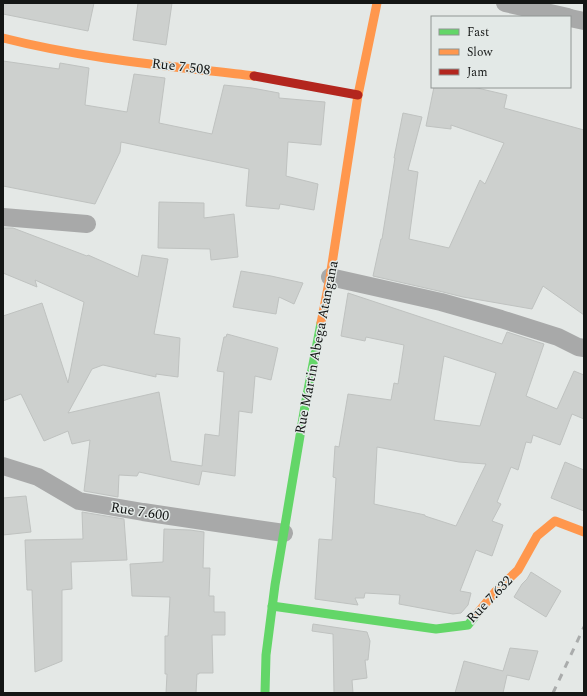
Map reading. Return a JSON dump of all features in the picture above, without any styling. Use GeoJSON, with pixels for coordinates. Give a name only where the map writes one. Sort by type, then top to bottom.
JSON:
{"type":"FeatureCollection","features":[{"type":"Feature","properties":{"kind":"street","name":"Rue Martin Abega Atangana"},"geometry":{"type":"LineString","coordinates":[[265,693],[266,654],[284,532],[306,400],[330,277],[358,95],[377,3]]}},
{"type":"Feature","properties":{"kind":"street"},"geometry":{"type":"LineString","coordinates":[[505,3],[564,16]]}},
{"type":"Feature","properties":{"kind":"street"},"geometry":{"type":"LineString","coordinates":[[571,18],[584,21]]}},
{"type":"Feature","properties":{"kind":"street","name":"Rue 7.508"},"geometry":{"type":"LineString","coordinates":[[3,38],[31,45],[92,56],[254,76],[358,95]]}},
{"type":"Feature","properties":{"kind":"street"},"geometry":{"type":"LineString","coordinates":[[3,217],[88,224]]}},
{"type":"Feature","properties":{"kind":"street"},"geometry":{"type":"LineString","coordinates":[[330,277],[441,302],[558,337],[578,347],[584,348]]}},
{"type":"Feature","properties":{"kind":"street","name":"Rue 7.600"},"geometry":{"type":"LineString","coordinates":[[3,466],[38,477],[79,501],[143,512],[284,532]]}},
{"type":"Feature","properties":{"kind":"street","name":"Rue 7.632"},"geometry":{"type":"LineString","coordinates":[[272,606],[436,629],[468,625],[495,592],[518,570],[537,536],[555,521],[584,532]]}},
{"type":"Feature","properties":{"kind":"building"},"geometry":{"type":"Polygon","coordinates":[[[3,3],[94,3],[88,31],[3,14],[3,3]]]}},
{"type":"Feature","properties":{"kind":"building"},"geometry":{"type":"Polygon","coordinates":[[[138,3],[172,3],[166,45],[133,40],[138,3]]]}},
{"type":"Feature","properties":{"kind":"building"},"geometry":{"type":"Polygon","coordinates":[[[3,61],[59,69],[60,63],[89,68],[85,105],[127,112],[134,74],[165,78],[159,123],[212,134],[224,85],[279,93],[279,98],[325,102],[321,145],[288,142],[286,176],[318,184],[314,210],[280,204],[279,209],[246,206],[249,169],[121,142],[120,152],[95,204],[3,186],[3,61]]]}},
{"type":"Feature","properties":{"kind":"building"},"geometry":{"type":"Polygon","coordinates":[[[434,88],[477,88],[507,95],[504,108],[584,130],[584,315],[543,286],[532,309],[463,297],[373,276],[382,239],[394,158],[403,113],[422,117],[408,170],[418,172],[409,239],[449,248],[480,180],[485,184],[504,143],[451,125],[451,129],[426,126],[434,88]]]}},
{"type":"Feature","properties":{"kind":"building"},"geometry":{"type":"Polygon","coordinates":[[[159,202],[204,203],[204,218],[234,214],[238,257],[211,260],[210,249],[158,248],[159,202]]]}},
{"type":"Feature","properties":{"kind":"building"},"geometry":{"type":"Polygon","coordinates":[[[3,228],[13,228],[87,256],[88,255],[138,277],[142,255],[168,259],[154,334],[180,338],[178,377],[156,374],[156,377],[103,365],[92,369],[68,413],[159,392],[171,461],[202,466],[205,434],[219,436],[224,372],[217,371],[224,337],[226,337],[227,334],[278,348],[271,380],[255,376],[252,413],[239,411],[235,476],[202,471],[199,485],[139,472],[137,476],[119,475],[118,497],[84,491],[90,440],[72,444],[68,431],[44,441],[21,394],[3,401],[3,316],[42,303],[68,383],[84,302],[35,280],[37,287],[3,273],[3,228]]]}},
{"type":"Feature","properties":{"kind":"building"},"geometry":{"type":"Polygon","coordinates":[[[241,271],[303,283],[294,304],[279,297],[276,314],[233,307],[241,271]]]}},
{"type":"Feature","properties":{"kind":"building"},"geometry":{"type":"Polygon","coordinates":[[[348,293],[502,344],[507,332],[544,344],[526,396],[557,409],[574,371],[584,375],[584,419],[572,414],[560,445],[533,435],[531,443],[526,442],[518,470],[511,467],[497,502],[501,504],[492,521],[503,525],[492,556],[476,550],[460,591],[471,593],[468,605],[461,613],[453,614],[399,604],[400,595],[365,593],[364,598],[355,598],[358,605],[315,599],[319,539],[332,540],[336,478],[333,477],[335,446],[339,447],[348,394],[391,400],[394,383],[398,384],[404,345],[366,337],[365,341],[341,336],[348,293]],[[444,356],[434,420],[480,426],[496,373],[444,356]],[[377,447],[374,504],[425,515],[456,526],[486,464],[459,462],[377,447]]]}},
{"type":"Feature","properties":{"kind":"building"},"geometry":{"type":"Polygon","coordinates":[[[565,462],[584,470],[584,511],[551,498],[565,462]]]}},
{"type":"Feature","properties":{"kind":"building"},"geometry":{"type":"Polygon","coordinates":[[[26,496],[31,532],[3,535],[3,498],[26,496]]]}},
{"type":"Feature","properties":{"kind":"building"},"geometry":{"type":"Polygon","coordinates":[[[82,512],[124,519],[127,560],[71,562],[72,589],[62,590],[62,661],[35,672],[32,590],[27,590],[25,540],[83,539],[82,512]]]}},
{"type":"Feature","properties":{"kind":"building"},"geometry":{"type":"Polygon","coordinates":[[[164,529],[204,532],[203,568],[210,568],[209,596],[214,596],[214,612],[225,612],[225,635],[212,635],[213,673],[197,674],[196,693],[166,693],[167,674],[165,674],[165,636],[168,636],[170,597],[132,596],[130,564],[163,562],[164,529]]]}},
{"type":"Feature","properties":{"kind":"building"},"geometry":{"type":"Polygon","coordinates":[[[531,572],[561,591],[546,617],[514,597],[531,572]]]}},
{"type":"Feature","properties":{"kind":"building"},"geometry":{"type":"Polygon","coordinates":[[[313,624],[367,632],[370,641],[368,660],[365,660],[367,678],[352,680],[353,693],[334,693],[333,634],[312,631],[313,624]]]}},
{"type":"Feature","properties":{"kind":"building"},"geometry":{"type":"Polygon","coordinates":[[[510,648],[538,651],[529,680],[507,675],[503,693],[455,693],[464,661],[503,671],[510,648]]]}},
{"type":"Feature","properties":{"kind":"railway"},"geometry":{"type":"LineString","coordinates":[[553,693],[584,627]]}},
{"type":"Feature","properties":{"kind":"traffic: fast"},"geometry":{"type":"LineString","coordinates":[[265,693],[266,655],[275,585],[306,400],[321,323]]}},
{"type":"Feature","properties":{"kind":"traffic: fast"},"geometry":{"type":"LineString","coordinates":[[272,606],[436,629],[468,625],[476,615]]}},
{"type":"Feature","properties":{"kind":"traffic: slow"},"geometry":{"type":"LineString","coordinates":[[321,323],[330,277],[358,95],[377,3]]}},
{"type":"Feature","properties":{"kind":"traffic: slow"},"geometry":{"type":"LineString","coordinates":[[3,38],[96,57],[254,76]]}},
{"type":"Feature","properties":{"kind":"traffic: slow"},"geometry":{"type":"LineString","coordinates":[[476,615],[495,592],[518,570],[537,536],[555,521],[584,532]]}},
{"type":"Feature","properties":{"kind":"traffic: jam"},"geometry":{"type":"LineString","coordinates":[[254,76],[358,95]]}}]}
